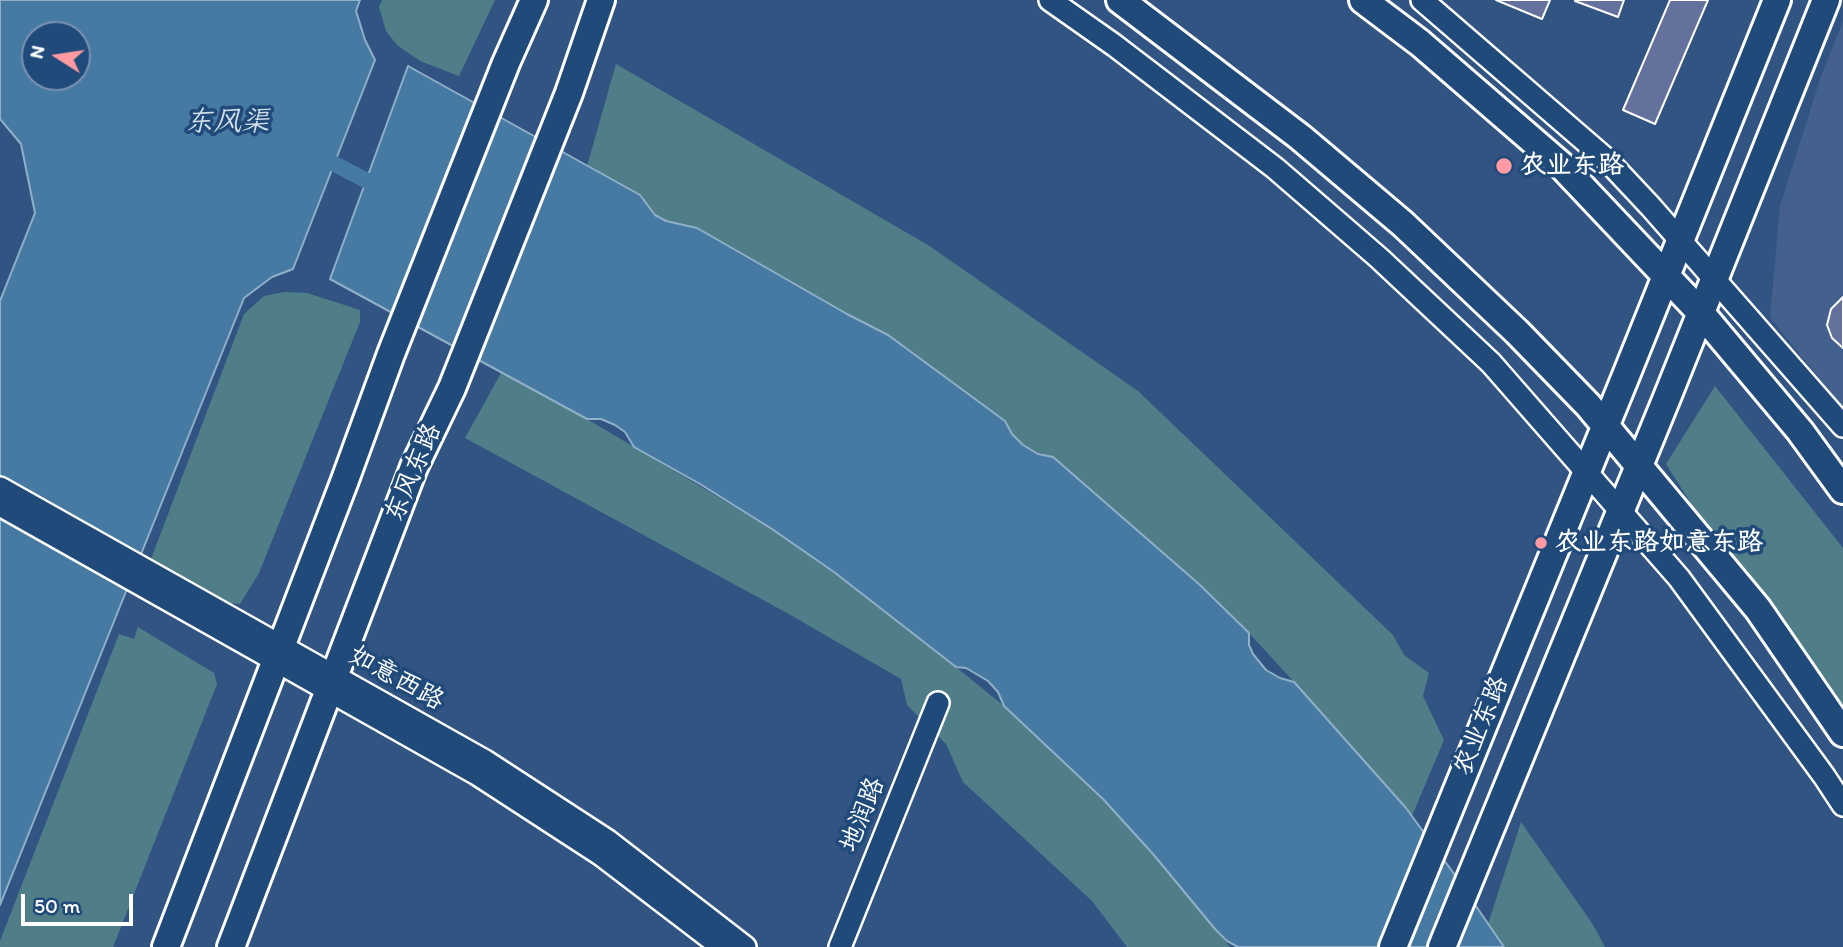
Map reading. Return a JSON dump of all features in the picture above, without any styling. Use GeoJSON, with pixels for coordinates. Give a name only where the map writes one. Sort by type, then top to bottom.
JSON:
{"type":"FeatureCollection","features":[{"type":"Feature","properties":{"kind":"main road"},"geometry":{"type":"LineString","coordinates":[[166,947],[391,354],[506,63],[534,0]]}},
{"type":"Feature","properties":{"kind":"main road","name":"东风东路"},"geometry":{"type":"LineString","coordinates":[[231,947],[414,467],[452,388],[569,93],[601,0]]}},
{"type":"Feature","properties":{"kind":"main road"},"geometry":{"type":"LineString","coordinates":[[1120,0],[1300,137],[1403,224],[1517,332],[1588,405],[1758,609],[1843,733]]}},
{"type":"Feature","properties":{"kind":"main road"},"geometry":{"type":"LineString","coordinates":[[1363,0],[1420,43],[1561,165],[1701,313],[1800,431],[1843,490]]}},
{"type":"Feature","properties":{"kind":"main road","name":"农业东路"},"geometry":{"type":"LineString","coordinates":[[1393,947],[1777,0]]}},
{"type":"Feature","properties":{"kind":"main road","name":"农业东路"},"geometry":{"type":"LineString","coordinates":[[1442,947],[1826,0]]}},
{"type":"Feature","properties":{"kind":"street"},"geometry":{"type":"LineString","coordinates":[[1050,0],[1114,45],[1275,168],[1379,258],[1491,363],[1679,578],[1825,776],[1843,806]]}},
{"type":"Feature","properties":{"kind":"street"},"geometry":{"type":"LineString","coordinates":[[1422,0],[1606,159],[1843,426]]}},
{"type":"Feature","properties":{"kind":"street","name":"如意西路"},"geometry":{"type":"LineString","coordinates":[[0,488],[154,583],[332,684],[529,807],[600,854],[722,947]]}},
{"type":"Feature","properties":{"kind":"street","name":"如意西路"},"geometry":{"type":"LineString","coordinates":[[0,505],[154,583]]}},
{"type":"Feature","properties":{"kind":"street","name":"如意西路"},"geometry":{"type":"LineString","coordinates":[[332,684],[485,761],[608,841],[745,947]]}},
{"type":"Feature","properties":{"kind":"street","name":"地润路"},"geometry":{"type":"LineString","coordinates":[[840,947],[938,703]]}},
{"type":"Feature","properties":{"kind":"shaded area"},"geometry":{"type":"Polygon","coordinates":[[[1843,21],[1843,409],[1770,317],[1780,206],[1820,79],[1843,21]]]}},
{"type":"Feature","properties":{"kind":"green space"},"geometry":{"type":"Polygon","coordinates":[[[382,0],[495,0],[459,76],[420,61],[397,45],[386,31],[379,7],[382,0]]]}},
{"type":"Feature","properties":{"kind":"green space"},"geometry":{"type":"Polygon","coordinates":[[[616,64],[928,245],[1138,391],[1393,635],[1404,655],[1429,673],[1423,696],[1444,740],[1412,816],[1249,633],[1053,457],[1029,450],[1012,434],[1005,421],[888,335],[697,228],[666,221],[655,215],[640,195],[587,166],[616,64]]]}},
{"type":"Feature","properties":{"kind":"green space"},"geometry":{"type":"Polygon","coordinates":[[[284,292],[307,293],[360,310],[360,322],[259,573],[240,604],[230,603],[151,559],[244,314],[264,296],[284,292]]]}},
{"type":"Feature","properties":{"kind":"green space"},"geometry":{"type":"Polygon","coordinates":[[[501,373],[587,419],[772,529],[834,572],[956,667],[1004,706],[1103,799],[1153,854],[1230,947],[1127,947],[1092,901],[963,782],[946,744],[907,705],[901,679],[787,613],[465,438],[501,373]]]}},
{"type":"Feature","properties":{"kind":"green space"},"geometry":{"type":"Polygon","coordinates":[[[1715,386],[1843,548],[1843,744],[1666,464],[1715,386]]]}},
{"type":"Feature","properties":{"kind":"green space"},"geometry":{"type":"Polygon","coordinates":[[[138,627],[214,673],[217,684],[113,947],[0,947],[0,941],[119,634],[134,639],[138,627]]]}},
{"type":"Feature","properties":{"kind":"green space"},"geometry":{"type":"Polygon","coordinates":[[[1521,822],[1592,923],[1605,947],[1504,947],[1488,924],[1521,822]]]}},
{"type":"Feature","properties":{"kind":"water","name":"东风渠"},"geometry":{"type":"Polygon","coordinates":[[[0,0],[360,0],[356,11],[375,60],[293,269],[272,277],[244,298],[0,905],[0,301],[35,213],[21,144],[0,119],[0,0]]]}},
{"type":"Feature","properties":{"kind":"water"},"geometry":{"type":"Polygon","coordinates":[[[408,66],[640,195],[655,215],[666,221],[697,228],[888,335],[1005,421],[1012,434],[1023,445],[1038,454],[1053,457],[1200,585],[1249,633],[1249,645],[1253,654],[1266,670],[1294,682],[1406,808],[1504,947],[1238,947],[1227,941],[1103,799],[1004,706],[998,692],[988,681],[966,668],[956,667],[834,572],[772,529],[634,447],[625,432],[615,425],[601,419],[587,419],[330,279],[408,66]]]}},
{"type":"Feature","properties":{"kind":"building"},"geometry":{"type":"Polygon","coordinates":[[[1496,0],[1550,0],[1542,19],[1496,0]]]}},
{"type":"Feature","properties":{"kind":"building"},"geometry":{"type":"Polygon","coordinates":[[[1575,0],[1624,0],[1618,17],[1575,0]]]}},
{"type":"Feature","properties":{"kind":"building"},"geometry":{"type":"Polygon","coordinates":[[[1670,0],[1708,0],[1655,124],[1623,110],[1670,0]]]}},
{"type":"Feature","properties":{"kind":"building"},"geometry":{"type":"Polygon","coordinates":[[[1843,297],[1843,348],[1832,338],[1827,325],[1831,309],[1843,297]]]}},
{"type":"Feature","properties":{"kind":"waterway"},"geometry":{"type":"LineString","coordinates":[[315,154],[385,190]]}},
{"type":"Feature","properties":{"kind":"place","name":"农业东路"},"geometry":{"type":"Point","coordinates":[1504,166]}},
{"type":"Feature","properties":{"kind":"place","name":"农业东路如意东路"},"geometry":{"type":"Point","coordinates":[1541,543]}}]}
